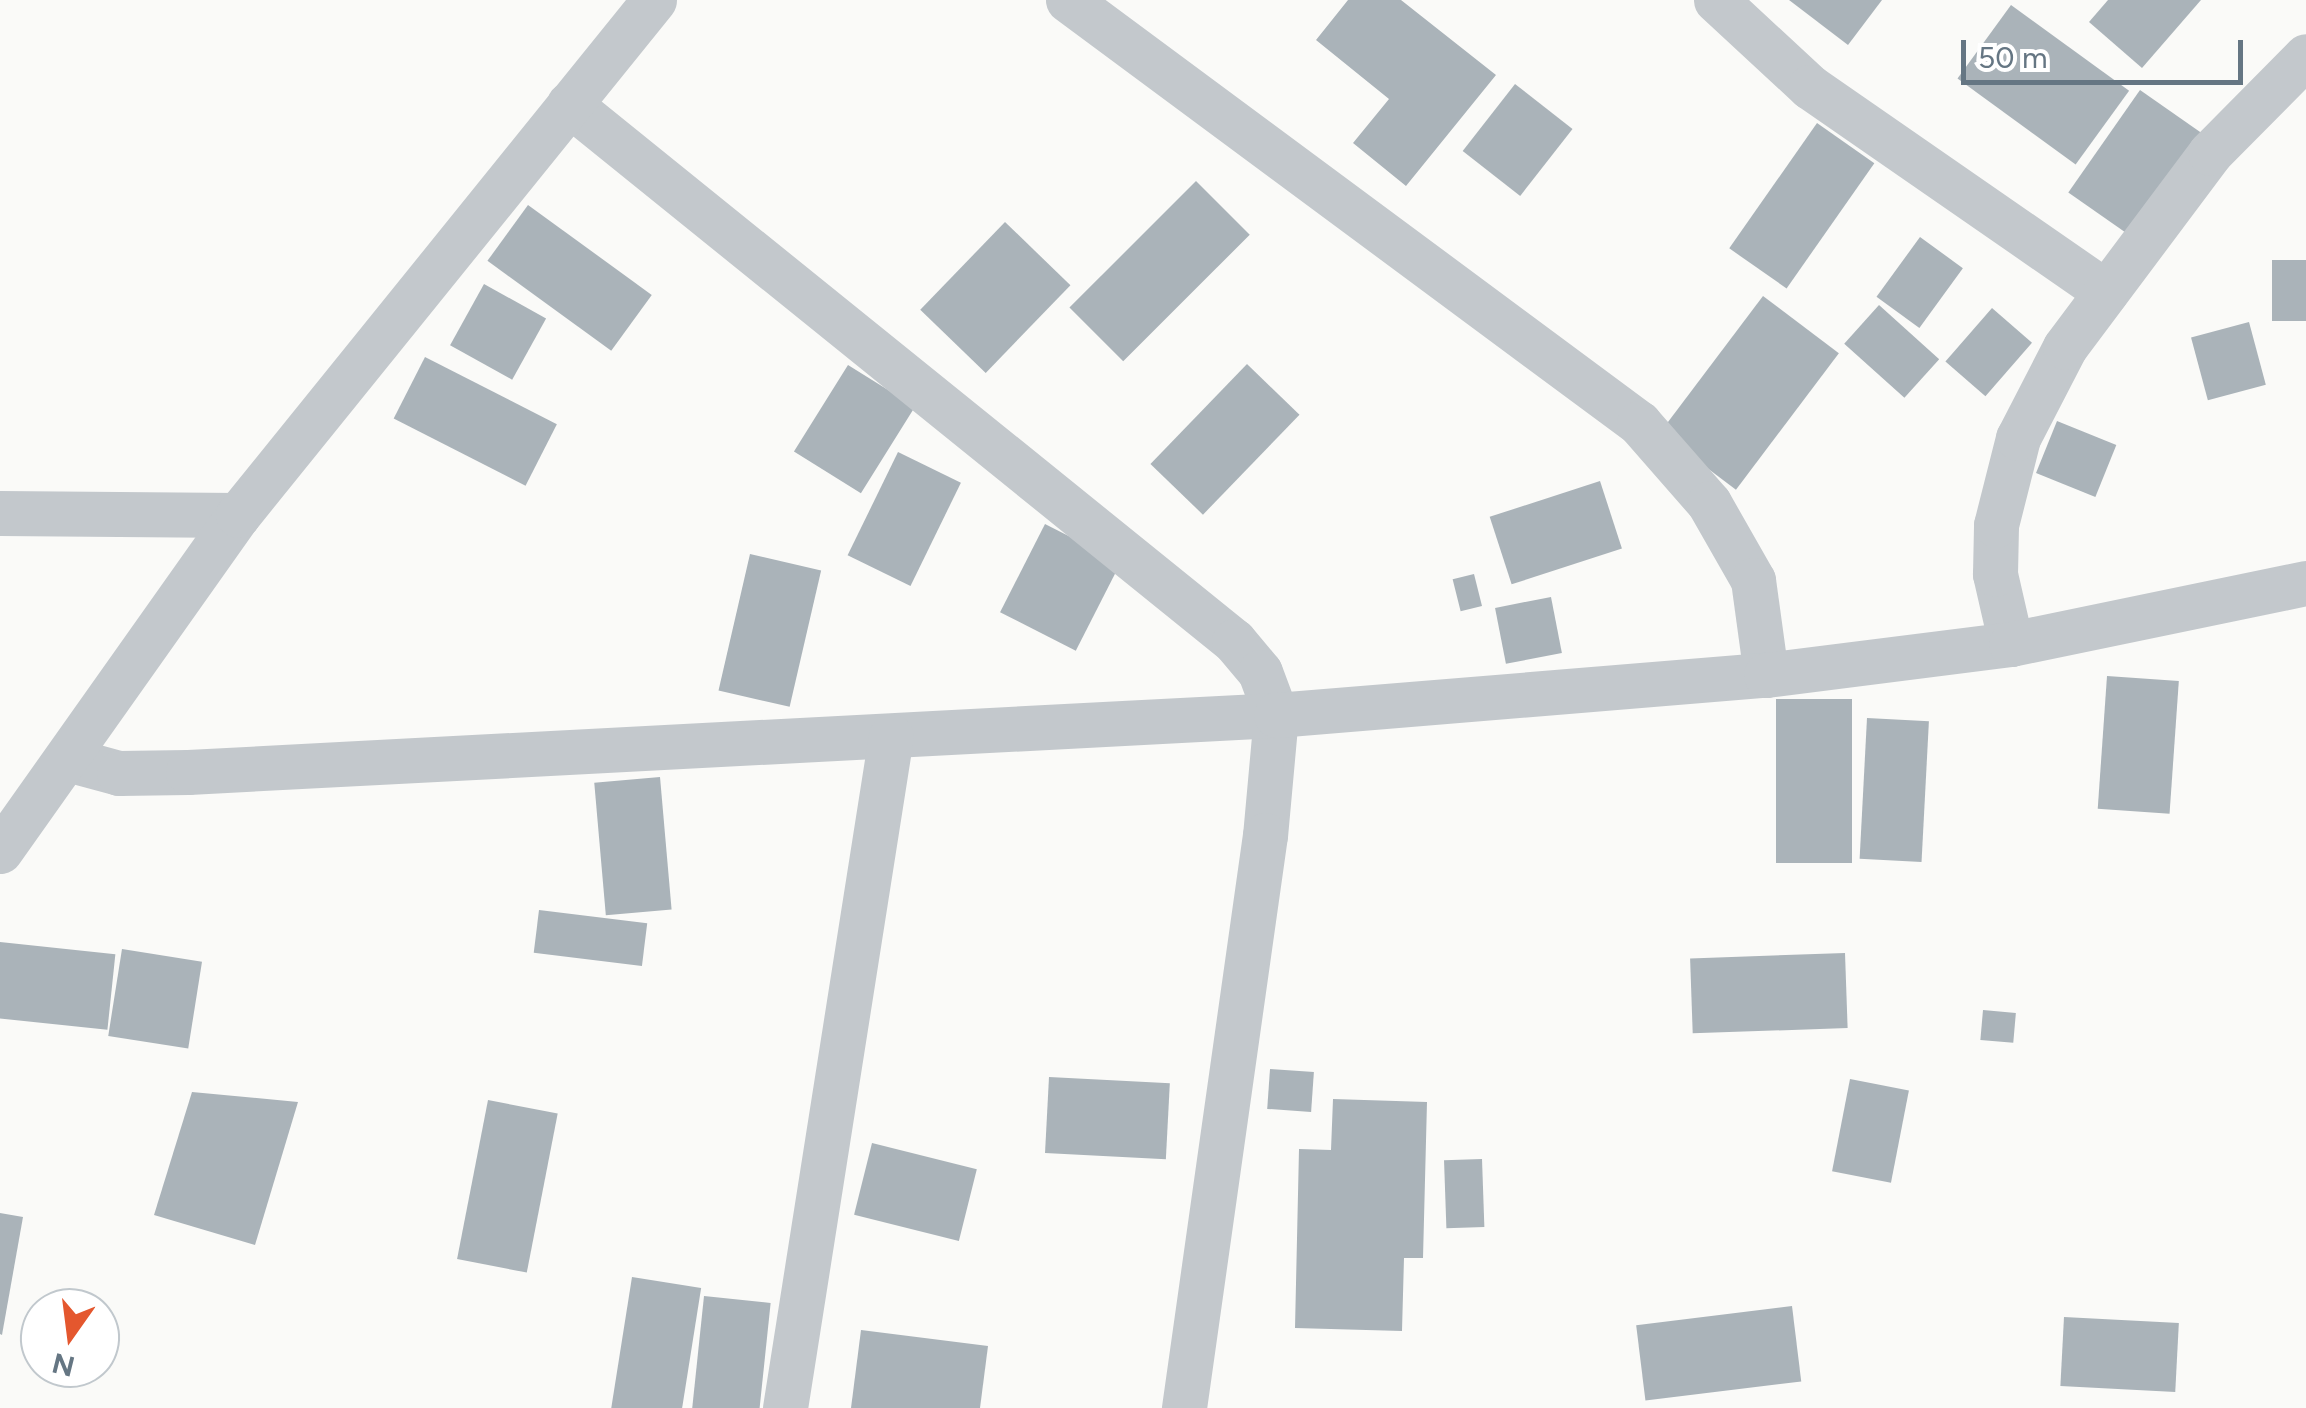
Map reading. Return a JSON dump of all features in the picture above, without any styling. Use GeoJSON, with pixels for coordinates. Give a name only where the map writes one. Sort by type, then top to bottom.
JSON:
{"type":"FeatureCollection","features":[{"type":"Feature","properties":{"kind":"street"},"geometry":{"type":"LineString","coordinates":[[0,852],[70,760],[238,515],[654,0]]}},
{"type":"Feature","properties":{"kind":"street"},"geometry":{"type":"LineString","coordinates":[[1068,0],[1639,423],[1709,503],[1753,580],[1766,675]]}},
{"type":"Feature","properties":{"kind":"street"},"geometry":{"type":"LineString","coordinates":[[1716,0],[1810,87],[2106,292]]}},
{"type":"Feature","properties":{"kind":"street"},"geometry":{"type":"LineString","coordinates":[[2011,644],[1995,574],[2000,489],[2018,438],[2065,347],[2210,154],[2306,56]]}},
{"type":"Feature","properties":{"kind":"street"},"geometry":{"type":"LineString","coordinates":[[569,104],[1234,641],[1260,672],[1276,715],[1265,835],[1184,1408]]}},
{"type":"Feature","properties":{"kind":"street"},"geometry":{"type":"LineString","coordinates":[[0,513],[238,515]]}},
{"type":"Feature","properties":{"kind":"street"},"geometry":{"type":"LineString","coordinates":[[70,760],[119,773],[188,772],[1276,715],[1766,675],[2011,644],[2306,584]]}},
{"type":"Feature","properties":{"kind":"street"},"geometry":{"type":"LineString","coordinates":[[786,1408],[892,736]]}},
{"type":"Feature","properties":{"kind":"building"},"geometry":{"type":"Polygon","coordinates":[[[1348,0],[1401,0],[1496,75],[1406,186],[1353,143],[1389,99],[1316,40],[1348,0]]]}},
{"type":"Feature","properties":{"kind":"building"},"geometry":{"type":"Polygon","coordinates":[[[1789,0],[1882,0],[1848,45],[1789,0]]]}},
{"type":"Feature","properties":{"kind":"building"},"geometry":{"type":"Polygon","coordinates":[[[2108,0],[2201,0],[2142,68],[2089,22],[2108,0]]]}},
{"type":"Feature","properties":{"kind":"building"},"geometry":{"type":"Polygon","coordinates":[[[2011,5],[2129,91],[2076,164],[1958,79],[2011,5]]]}},
{"type":"Feature","properties":{"kind":"building"},"geometry":{"type":"Polygon","coordinates":[[[1515,84],[1573,129],[1520,196],[1463,151],[1515,84]]]}},
{"type":"Feature","properties":{"kind":"building"},"geometry":{"type":"Polygon","coordinates":[[[2140,90],[2202,134],[2131,236],[2068,192],[2140,90]]]}},
{"type":"Feature","properties":{"kind":"building"},"geometry":{"type":"Polygon","coordinates":[[[1817,123],[1874,163],[1787,288],[1729,248],[1817,123]]]}},
{"type":"Feature","properties":{"kind":"building"},"geometry":{"type":"Polygon","coordinates":[[[1196,181],[1250,235],[1123,361],[1069,308],[1196,181]]]}},
{"type":"Feature","properties":{"kind":"building"},"geometry":{"type":"Polygon","coordinates":[[[528,205],[652,295],[611,351],[487,261],[528,205]]]}},
{"type":"Feature","properties":{"kind":"building"},"geometry":{"type":"Polygon","coordinates":[[[1005,222],[1070,285],[986,373],[920,310],[1005,222]]]}},
{"type":"Feature","properties":{"kind":"building"},"geometry":{"type":"Polygon","coordinates":[[[1920,237],[1963,268],[1919,328],[1877,297],[1920,237]]]}},
{"type":"Feature","properties":{"kind":"building"},"geometry":{"type":"Polygon","coordinates":[[[2272,260],[2306,260],[2306,321],[2272,321],[2272,260]]]}},
{"type":"Feature","properties":{"kind":"building"},"geometry":{"type":"Polygon","coordinates":[[[484,284],[546,318],[512,380],[450,345],[484,284]]]}},
{"type":"Feature","properties":{"kind":"building"},"geometry":{"type":"Polygon","coordinates":[[[1763,296],[1839,353],[1736,490],[1660,433],[1763,296]]]}},
{"type":"Feature","properties":{"kind":"building"},"geometry":{"type":"Polygon","coordinates":[[[1879,305],[1939,359],[1904,398],[1844,344],[1879,305]]]}},
{"type":"Feature","properties":{"kind":"building"},"geometry":{"type":"Polygon","coordinates":[[[1992,308],[2032,343],[1985,396],[1945,362],[1992,308]]]}},
{"type":"Feature","properties":{"kind":"building"},"geometry":{"type":"Polygon","coordinates":[[[2249,322],[2266,385],[2208,400],[2191,338],[2249,322]]]}},
{"type":"Feature","properties":{"kind":"building"},"geometry":{"type":"Polygon","coordinates":[[[425,357],[557,424],[526,486],[394,418],[425,357]]]}},
{"type":"Feature","properties":{"kind":"building"},"geometry":{"type":"Polygon","coordinates":[[[1247,364],[1300,415],[1203,515],[1150,464],[1247,364]]]}},
{"type":"Feature","properties":{"kind":"building"},"geometry":{"type":"Polygon","coordinates":[[[848,365],[915,407],[861,493],[794,452],[848,365]]]}},
{"type":"Feature","properties":{"kind":"building"},"geometry":{"type":"Polygon","coordinates":[[[2057,421],[2116,445],[2095,497],[2036,473],[2057,421]]]}},
{"type":"Feature","properties":{"kind":"building"},"geometry":{"type":"Polygon","coordinates":[[[898,452],[961,483],[911,586],[848,555],[898,452]]]}},
{"type":"Feature","properties":{"kind":"building"},"geometry":{"type":"Polygon","coordinates":[[[1600,481],[1622,549],[1512,584],[1490,517],[1600,481]]]}},
{"type":"Feature","properties":{"kind":"building"},"geometry":{"type":"Polygon","coordinates":[[[1045,524],[1121,563],[1076,651],[1000,612],[1045,524]]]}},
{"type":"Feature","properties":{"kind":"building"},"geometry":{"type":"Polygon","coordinates":[[[750,554],[821,570],[790,707],[719,690],[750,554]]]}},
{"type":"Feature","properties":{"kind":"building"},"geometry":{"type":"Polygon","coordinates":[[[1474,574],[1482,606],[1461,611],[1453,579],[1474,574]]]}},
{"type":"Feature","properties":{"kind":"building"},"geometry":{"type":"Polygon","coordinates":[[[1551,597],[1562,653],[1506,664],[1495,608],[1551,597]]]}},
{"type":"Feature","properties":{"kind":"building"},"geometry":{"type":"Polygon","coordinates":[[[2107,676],[2179,681],[2170,814],[2098,809],[2107,676]]]}},
{"type":"Feature","properties":{"kind":"building"},"geometry":{"type":"Polygon","coordinates":[[[1776,699],[1852,699],[1852,863],[1776,863],[1776,699]]]}},
{"type":"Feature","properties":{"kind":"building"},"geometry":{"type":"Polygon","coordinates":[[[1867,718],[1929,721],[1922,862],[1860,859],[1867,718]]]}},
{"type":"Feature","properties":{"kind":"building"},"geometry":{"type":"Polygon","coordinates":[[[660,777],[672,909],[606,915],[594,783],[660,777]]]}},
{"type":"Feature","properties":{"kind":"building"},"geometry":{"type":"Polygon","coordinates":[[[539,910],[647,923],[642,966],[534,953],[539,910]]]}},
{"type":"Feature","properties":{"kind":"building"},"geometry":{"type":"Polygon","coordinates":[[[0,942],[115,954],[107,1030],[0,1018],[0,942]]]}},
{"type":"Feature","properties":{"kind":"building"},"geometry":{"type":"Polygon","coordinates":[[[122,949],[202,962],[188,1049],[108,1036],[122,949]]]}},
{"type":"Feature","properties":{"kind":"building"},"geometry":{"type":"Polygon","coordinates":[[[1845,953],[1848,1028],[1693,1033],[1690,958],[1845,953]]]}},
{"type":"Feature","properties":{"kind":"building"},"geometry":{"type":"Polygon","coordinates":[[[1983,1010],[2016,1013],[2013,1043],[1980,1040],[1983,1010]]]}},
{"type":"Feature","properties":{"kind":"building"},"geometry":{"type":"Polygon","coordinates":[[[1270,1069],[1314,1072],[1311,1112],[1267,1109],[1270,1069]]]}},
{"type":"Feature","properties":{"kind":"building"},"geometry":{"type":"Polygon","coordinates":[[[1049,1077],[1170,1083],[1166,1159],[1045,1153],[1049,1077]]]}},
{"type":"Feature","properties":{"kind":"building"},"geometry":{"type":"Polygon","coordinates":[[[1850,1079],[1909,1090],[1891,1183],[1832,1171],[1850,1079]]]}},
{"type":"Feature","properties":{"kind":"building"},"geometry":{"type":"Polygon","coordinates":[[[192,1092],[298,1102],[255,1245],[154,1215],[192,1092]]]}},
{"type":"Feature","properties":{"kind":"building"},"geometry":{"type":"Polygon","coordinates":[[[1333,1099],[1427,1102],[1423,1258],[1404,1258],[1402,1331],[1295,1328],[1299,1149],[1331,1150],[1333,1099]]]}},
{"type":"Feature","properties":{"kind":"building"},"geometry":{"type":"Polygon","coordinates":[[[488,1100],[558,1114],[527,1273],[457,1259],[488,1100]]]}},
{"type":"Feature","properties":{"kind":"building"},"geometry":{"type":"Polygon","coordinates":[[[872,1143],[977,1169],[959,1241],[854,1215],[872,1143]]]}},
{"type":"Feature","properties":{"kind":"building"},"geometry":{"type":"Polygon","coordinates":[[[1482,1159],[1484,1227],[1446,1228],[1444,1160],[1482,1159]]]}},
{"type":"Feature","properties":{"kind":"building"},"geometry":{"type":"Polygon","coordinates":[[[0,1213],[23,1217],[2,1335],[0,1334],[0,1213]]]}},
{"type":"Feature","properties":{"kind":"building"},"geometry":{"type":"Polygon","coordinates":[[[632,1277],[701,1288],[682,1408],[611,1408],[632,1277]]]}},
{"type":"Feature","properties":{"kind":"building"},"geometry":{"type":"Polygon","coordinates":[[[704,1296],[771,1303],[760,1408],[692,1408],[704,1296]]]}},
{"type":"Feature","properties":{"kind":"building"},"geometry":{"type":"Polygon","coordinates":[[[1792,1306],[1801,1381],[1645,1401],[1636,1325],[1792,1306]]]}},
{"type":"Feature","properties":{"kind":"building"},"geometry":{"type":"Polygon","coordinates":[[[2064,1317],[2179,1323],[2175,1392],[2060,1386],[2064,1317]]]}},
{"type":"Feature","properties":{"kind":"building"},"geometry":{"type":"Polygon","coordinates":[[[861,1330],[988,1346],[980,1408],[851,1408],[861,1330]]]}}]}
